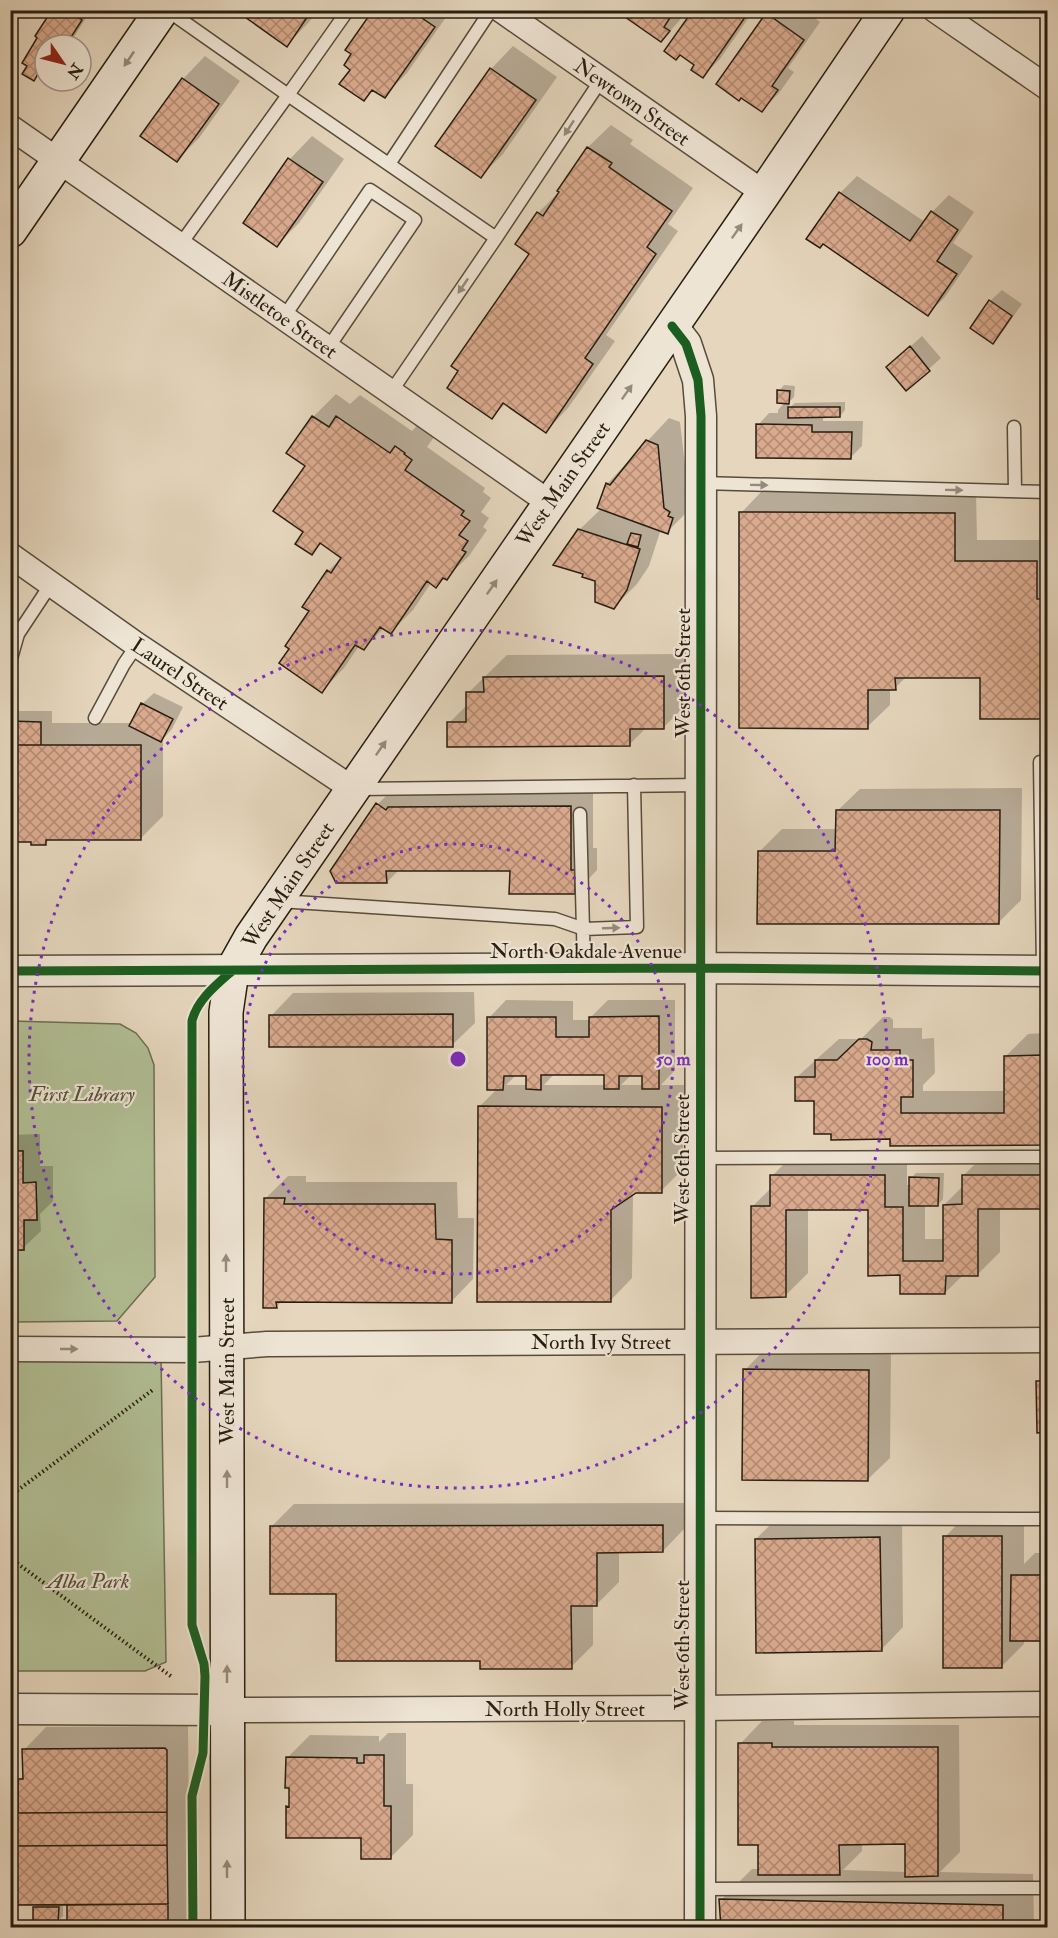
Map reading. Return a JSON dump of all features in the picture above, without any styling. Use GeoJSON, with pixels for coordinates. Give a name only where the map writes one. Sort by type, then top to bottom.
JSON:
{"type":"FeatureCollection","features":[{"type":"Feature","properties":{"kind":"main road"},"geometry":{"type":"LineString","coordinates":[[10,231],[162,10]]}},
{"type":"Feature","properties":{"kind":"main road","name":"West Main Street"},"geometry":{"type":"LineString","coordinates":[[228,1928],[226,1012],[232,970],[275,901],[888,10]]}},
{"type":"Feature","properties":{"kind":"street","name":"Newtown Street"},"geometry":{"type":"LineString","coordinates":[[501,10],[764,193]]}},
{"type":"Feature","properties":{"kind":"street"},"geometry":{"type":"LineString","coordinates":[[935,10],[1047,88]]}},
{"type":"Feature","properties":{"kind":"street","name":"Mistletoe Street"},"geometry":{"type":"LineString","coordinates":[[10,127],[550,503]]}},
{"type":"Feature","properties":{"kind":"street","name":"West 6th Street"},"geometry":{"type":"LineString","coordinates":[[672,326],[686,344],[698,380],[701,416],[700,1928]]}},
{"type":"Feature","properties":{"kind":"street","name":"Laurel Street"},"geometry":{"type":"LineString","coordinates":[[10,555],[137,645],[352,789]]}},
{"type":"Feature","properties":{"kind":"street","name":"North Oakdale Avenue"},"geometry":{"type":"LineString","coordinates":[[10,971],[701,968],[1045,971]]}},
{"type":"Feature","properties":{"kind":"street","name":"North Ivy Street"},"geometry":{"type":"LineString","coordinates":[[10,1349],[192,1350],[267,1344],[1047,1340]]}},
{"type":"Feature","properties":{"kind":"street","name":"North Holly Street"},"geometry":{"type":"LineString","coordinates":[[227,1710],[1047,1704]]}},
{"type":"Feature","properties":{"kind":"street"},"geometry":{"type":"LineString","coordinates":[[10,1709],[227,1710]]}},
{"type":"Feature","properties":{"kind":"lane"},"geometry":{"type":"LineString","coordinates":[[167,10],[496,238]]}},
{"type":"Feature","properties":{"kind":"lane"},"geometry":{"type":"LineString","coordinates":[[180,245],[348,10]]}},
{"type":"Feature","properties":{"kind":"lane"},"geometry":{"type":"LineString","coordinates":[[389,164],[491,10]]}},
{"type":"Feature","properties":{"kind":"lane"},"geometry":{"type":"LineString","coordinates":[[391,392],[601,80]]}},
{"type":"Feature","properties":{"kind":"lane"},"geometry":{"type":"LineString","coordinates":[[284,317],[370,190],[414,220],[328,348]]}},
{"type":"Feature","properties":{"kind":"lane"},"geometry":{"type":"LineString","coordinates":[[1014,427],[1015,491]]}},
{"type":"Feature","properties":{"kind":"lane"},"geometry":{"type":"LineString","coordinates":[[701,483],[1047,492]]}},
{"type":"Feature","properties":{"kind":"lane"},"geometry":{"type":"LineString","coordinates":[[10,662],[18,634],[51,584]]}},
{"type":"Feature","properties":{"kind":"lane"},"geometry":{"type":"LineString","coordinates":[[95,718],[137,645]]}},
{"type":"Feature","properties":{"kind":"lane"},"geometry":{"type":"LineString","coordinates":[[1040,762],[1045,971]]}},
{"type":"Feature","properties":{"kind":"lane"},"geometry":{"type":"LineString","coordinates":[[275,901],[555,919],[584,929],[637,927],[634,785]]}},
{"type":"Feature","properties":{"kind":"lane"},"geometry":{"type":"LineString","coordinates":[[352,789],[701,785]]}},
{"type":"Feature","properties":{"kind":"lane"},"geometry":{"type":"LineString","coordinates":[[580,814],[584,969]]}},
{"type":"Feature","properties":{"kind":"lane"},"geometry":{"type":"LineString","coordinates":[[700,1158],[1047,1157]]}},
{"type":"Feature","properties":{"kind":"lane"},"geometry":{"type":"LineString","coordinates":[[700,1518],[1047,1519]]}},
{"type":"Feature","properties":{"kind":"lane"},"geometry":{"type":"LineString","coordinates":[[700,1889],[1047,1888]]}},
{"type":"Feature","properties":{"kind":"path"},"geometry":{"type":"LineString","coordinates":[[10,1496],[154,1389]]}},
{"type":"Feature","properties":{"kind":"path"},"geometry":{"type":"LineString","coordinates":[[10,1558],[172,1677]]}},
{"type":"Feature","properties":{"kind":"green space","name":"First Library"},"geometry":{"type":"Polygon","coordinates":[[[11,1021],[120,1024],[136,1033],[148,1048],[154,1065],[155,1277],[117,1321],[11,1322],[10,1250],[24,1250],[24,1220],[37,1220],[36,1183],[23,1183],[23,1151],[11,1151],[11,1021]]]}},
{"type":"Feature","properties":{"kind":"green space","name":"Alba Park"},"geometry":{"type":"Polygon","coordinates":[[[161,1357],[166,1662],[145,1671],[11,1671],[10,1358],[161,1357]]]}},
{"type":"Feature","properties":{"kind":"building"},"geometry":{"type":"Polygon","coordinates":[[[52,10],[83,10],[80,18],[82,20],[74,33],[37,33],[52,10]]]}},
{"type":"Feature","properties":{"kind":"building"},"geometry":{"type":"Polygon","coordinates":[[[235,10],[312,10],[287,47],[235,10]]]}},
{"type":"Feature","properties":{"kind":"building"},"geometry":{"type":"Polygon","coordinates":[[[373,10],[410,10],[435,27],[385,98],[372,90],[364,101],[339,84],[350,70],[344,65],[351,54],[345,50],[373,10]]]}},
{"type":"Feature","properties":{"kind":"building"},"geometry":{"type":"Polygon","coordinates":[[[615,10],[675,10],[664,27],[670,31],[661,42],[615,10]]]}},
{"type":"Feature","properties":{"kind":"building"},"geometry":{"type":"Polygon","coordinates":[[[693,10],[750,10],[703,78],[691,70],[694,65],[680,55],[676,60],[664,51],[693,10]]]}},
{"type":"Feature","properties":{"kind":"building"},"geometry":{"type":"Polygon","coordinates":[[[766,13],[804,40],[772,86],[778,90],[762,112],[741,98],[739,101],[716,84],[766,13]]]}},
{"type":"Feature","properties":{"kind":"building"},"geometry":{"type":"Polygon","coordinates":[[[33,45],[33,80],[22,74],[27,66],[22,63],[33,45]]]}},
{"type":"Feature","properties":{"kind":"building"},"geometry":{"type":"Polygon","coordinates":[[[490,68],[536,100],[481,178],[435,146],[490,68]]]}},
{"type":"Feature","properties":{"kind":"building"},"geometry":{"type":"Polygon","coordinates":[[[182,78],[219,104],[177,162],[140,136],[182,78]]]}},
{"type":"Feature","properties":{"kind":"building"},"geometry":{"type":"Polygon","coordinates":[[[587,147],[612,163],[609,167],[672,211],[647,247],[656,254],[585,358],[593,364],[546,433],[503,403],[492,419],[447,388],[458,371],[451,366],[529,254],[515,244],[537,212],[543,216],[587,147]]]}},
{"type":"Feature","properties":{"kind":"building"},"geometry":{"type":"Polygon","coordinates":[[[288,158],[323,182],[277,247],[243,223],[288,158]]]}},
{"type":"Feature","properties":{"kind":"building"},"geometry":{"type":"Polygon","coordinates":[[[839,192],[910,241],[931,211],[958,230],[937,261],[957,274],[928,316],[823,244],[820,248],[806,239],[839,192]]]}},
{"type":"Feature","properties":{"kind":"building"},"geometry":{"type":"Polygon","coordinates":[[[989,300],[1012,316],[993,344],[970,328],[989,300]]]}},
{"type":"Feature","properties":{"kind":"building"},"geometry":{"type":"Polygon","coordinates":[[[910,346],[930,371],[906,391],[886,367],[910,346]]]}},
{"type":"Feature","properties":{"kind":"building"},"geometry":{"type":"Polygon","coordinates":[[[777,390],[790,391],[789,404],[777,403],[777,390]]]}},
{"type":"Feature","properties":{"kind":"building"},"geometry":{"type":"Polygon","coordinates":[[[788,407],[840,407],[840,417],[788,418],[788,407]]]}},
{"type":"Feature","properties":{"kind":"building"},"geometry":{"type":"Polygon","coordinates":[[[312,416],[329,427],[336,416],[390,453],[395,446],[412,460],[405,470],[464,511],[461,515],[470,521],[459,535],[468,541],[462,550],[466,552],[447,580],[443,578],[436,588],[427,581],[391,634],[380,627],[364,650],[355,645],[322,693],[279,663],[289,649],[285,646],[309,611],[302,607],[327,570],[331,573],[341,558],[320,543],[312,555],[295,544],[303,532],[273,511],[305,466],[286,453],[312,416]]]}},
{"type":"Feature","properties":{"kind":"building"},"geometry":{"type":"Polygon","coordinates":[[[756,424],[812,425],[812,432],[852,432],[851,459],[756,458],[756,424]]]}},
{"type":"Feature","properties":{"kind":"building"},"geometry":{"type":"Polygon","coordinates":[[[646,440],[658,445],[664,508],[670,512],[668,516],[673,518],[668,534],[597,508],[606,483],[610,485],[646,440]]]}},
{"type":"Feature","properties":{"kind":"building"},"geometry":{"type":"Polygon","coordinates":[[[739,512],[955,513],[955,561],[1037,561],[1037,599],[1048,599],[1048,719],[980,719],[980,678],[895,678],[896,690],[868,690],[868,729],[739,728],[739,512]]]}},
{"type":"Feature","properties":{"kind":"building"},"geometry":{"type":"Polygon","coordinates":[[[578,529],[640,549],[627,590],[614,609],[595,602],[595,581],[582,577],[583,574],[553,565],[578,529]]]}},
{"type":"Feature","properties":{"kind":"building"},"geometry":{"type":"Polygon","coordinates":[[[631,533],[641,535],[638,547],[627,544],[631,533]]]}},
{"type":"Feature","properties":{"kind":"building"},"geometry":{"type":"Polygon","coordinates":[[[664,676],[664,729],[630,729],[630,746],[447,747],[447,722],[466,722],[466,692],[484,692],[483,677],[664,676]]]}},
{"type":"Feature","properties":{"kind":"building"},"geometry":{"type":"Polygon","coordinates":[[[141,703],[173,719],[161,742],[129,726],[141,703]]]}},
{"type":"Feature","properties":{"kind":"building"},"geometry":{"type":"Polygon","coordinates":[[[10,721],[41,722],[41,745],[10,745],[10,721]]]}},
{"type":"Feature","properties":{"kind":"building"},"geometry":{"type":"Polygon","coordinates":[[[10,745],[141,745],[141,840],[46,840],[46,845],[10,842],[10,745]]]}},
{"type":"Feature","properties":{"kind":"building"},"geometry":{"type":"Polygon","coordinates":[[[376,803],[386,810],[388,807],[571,806],[571,870],[575,870],[575,894],[509,894],[510,871],[386,871],[387,883],[336,883],[330,871],[376,803]]]}},
{"type":"Feature","properties":{"kind":"building"},"geometry":{"type":"Polygon","coordinates":[[[836,810],[1000,810],[999,924],[757,924],[758,851],[835,851],[836,810]]]}},
{"type":"Feature","properties":{"kind":"building"},"geometry":{"type":"Polygon","coordinates":[[[453,1014],[453,1047],[269,1047],[269,1015],[453,1014]]]}},
{"type":"Feature","properties":{"kind":"building"},"geometry":{"type":"Polygon","coordinates":[[[659,1016],[659,1089],[642,1089],[642,1076],[619,1076],[619,1089],[604,1089],[604,1075],[541,1075],[541,1090],[526,1089],[526,1076],[504,1076],[503,1090],[487,1090],[487,1017],[556,1017],[556,1037],[589,1037],[589,1017],[659,1016]]]}},
{"type":"Feature","properties":{"kind":"building"},"geometry":{"type":"Polygon","coordinates":[[[859,1039],[872,1042],[871,1050],[900,1050],[900,1060],[913,1060],[913,1097],[901,1097],[901,1113],[1004,1113],[1004,1056],[1042,1055],[1043,1089],[1048,1089],[1048,1145],[890,1146],[890,1139],[831,1140],[831,1134],[814,1134],[814,1101],[795,1101],[795,1077],[815,1077],[815,1060],[837,1060],[859,1039]]]}},
{"type":"Feature","properties":{"kind":"building"},"geometry":{"type":"Polygon","coordinates":[[[478,1106],[662,1107],[662,1193],[636,1193],[611,1210],[611,1302],[477,1302],[478,1106]]]}},
{"type":"Feature","properties":{"kind":"building"},"geometry":{"type":"Polygon","coordinates":[[[10,1151],[23,1151],[23,1183],[36,1182],[37,1220],[24,1220],[24,1250],[10,1250],[10,1151]]]}},
{"type":"Feature","properties":{"kind":"building"},"geometry":{"type":"Polygon","coordinates":[[[770,1175],[885,1175],[885,1207],[903,1207],[903,1261],[943,1261],[943,1205],[962,1204],[962,1175],[1048,1175],[1048,1209],[978,1209],[978,1276],[946,1276],[945,1294],[900,1294],[900,1275],[868,1276],[868,1210],[786,1210],[786,1297],[751,1298],[751,1206],[770,1206],[770,1175]]]}},
{"type":"Feature","properties":{"kind":"building"},"geometry":{"type":"Polygon","coordinates":[[[909,1177],[939,1178],[938,1206],[909,1206],[909,1177]]]}},
{"type":"Feature","properties":{"kind":"building"},"geometry":{"type":"Polygon","coordinates":[[[264,1198],[285,1198],[284,1204],[435,1204],[436,1239],[452,1240],[452,1303],[276,1302],[277,1308],[263,1308],[264,1198]]]}},
{"type":"Feature","properties":{"kind":"building"},"geometry":{"type":"Polygon","coordinates":[[[743,1369],[869,1370],[868,1481],[742,1480],[743,1369]]]}},
{"type":"Feature","properties":{"kind":"building"},"geometry":{"type":"Polygon","coordinates":[[[1036,1381],[1048,1381],[1048,1432],[1037,1433],[1036,1381]]]}},
{"type":"Feature","properties":{"kind":"building"},"geometry":{"type":"Polygon","coordinates":[[[663,1525],[663,1552],[597,1553],[597,1606],[571,1606],[572,1669],[480,1669],[480,1661],[336,1661],[336,1594],[270,1594],[270,1526],[663,1525]]]}},
{"type":"Feature","properties":{"kind":"building"},"geometry":{"type":"Polygon","coordinates":[[[943,1536],[1002,1536],[1002,1668],[943,1668],[943,1536]]]}},
{"type":"Feature","properties":{"kind":"building"},"geometry":{"type":"Polygon","coordinates":[[[880,1537],[882,1651],[756,1653],[755,1539],[880,1537]]]}},
{"type":"Feature","properties":{"kind":"building"},"geometry":{"type":"Polygon","coordinates":[[[1011,1575],[1048,1575],[1048,1641],[1010,1641],[1011,1575]]]}},
{"type":"Feature","properties":{"kind":"building"},"geometry":{"type":"Polygon","coordinates":[[[738,1743],[772,1743],[772,1747],[938,1747],[938,1876],[905,1877],[905,1844],[839,1845],[840,1875],[758,1875],[758,1845],[738,1845],[738,1743]]]}},
{"type":"Feature","properties":{"kind":"building"},"geometry":{"type":"Polygon","coordinates":[[[165,1748],[167,1750],[167,1812],[18,1813],[18,1779],[23,1779],[22,1749],[165,1748]]]}},
{"type":"Feature","properties":{"kind":"building"},"geometry":{"type":"Polygon","coordinates":[[[364,1755],[384,1755],[384,1806],[391,1806],[391,1859],[361,1859],[361,1838],[286,1838],[286,1806],[289,1807],[289,1788],[285,1788],[286,1757],[357,1758],[357,1763],[364,1763],[364,1755]]]}},
{"type":"Feature","properties":{"kind":"building"},"geometry":{"type":"Polygon","coordinates":[[[167,1812],[167,1845],[10,1846],[12,1813],[167,1812]]]}},
{"type":"Feature","properties":{"kind":"building"},"geometry":{"type":"Polygon","coordinates":[[[167,1845],[168,1904],[10,1905],[10,1846],[167,1845]]]}},
{"type":"Feature","properties":{"kind":"building"},"geometry":{"type":"Polygon","coordinates":[[[719,1899],[1003,1905],[1003,1928],[721,1928],[719,1899]]]}},
{"type":"Feature","properties":{"kind":"building"},"geometry":{"type":"Polygon","coordinates":[[[168,1904],[168,1928],[67,1928],[67,1905],[168,1904]]]}},
{"type":"Feature","properties":{"kind":"building"},"geometry":{"type":"Polygon","coordinates":[[[33,1907],[59,1907],[58,1923],[33,1922],[33,1907]]]}},
{"type":"Feature","properties":{"kind":"cycle path"},"geometry":{"type":"LineString","coordinates":[[672,326],[686,344],[698,380],[701,416],[700,1928]]}},
{"type":"Feature","properties":{"kind":"cycle path"},"geometry":{"type":"LineString","coordinates":[[10,971],[701,968],[1048,971]]}},
{"type":"Feature","properties":{"kind":"cycle path"},"geometry":{"type":"LineString","coordinates":[[193,1928],[192,1796],[203,1753],[205,1676],[204,1664],[192,1625],[192,1021],[198,1006],[232,971]]}}]}
